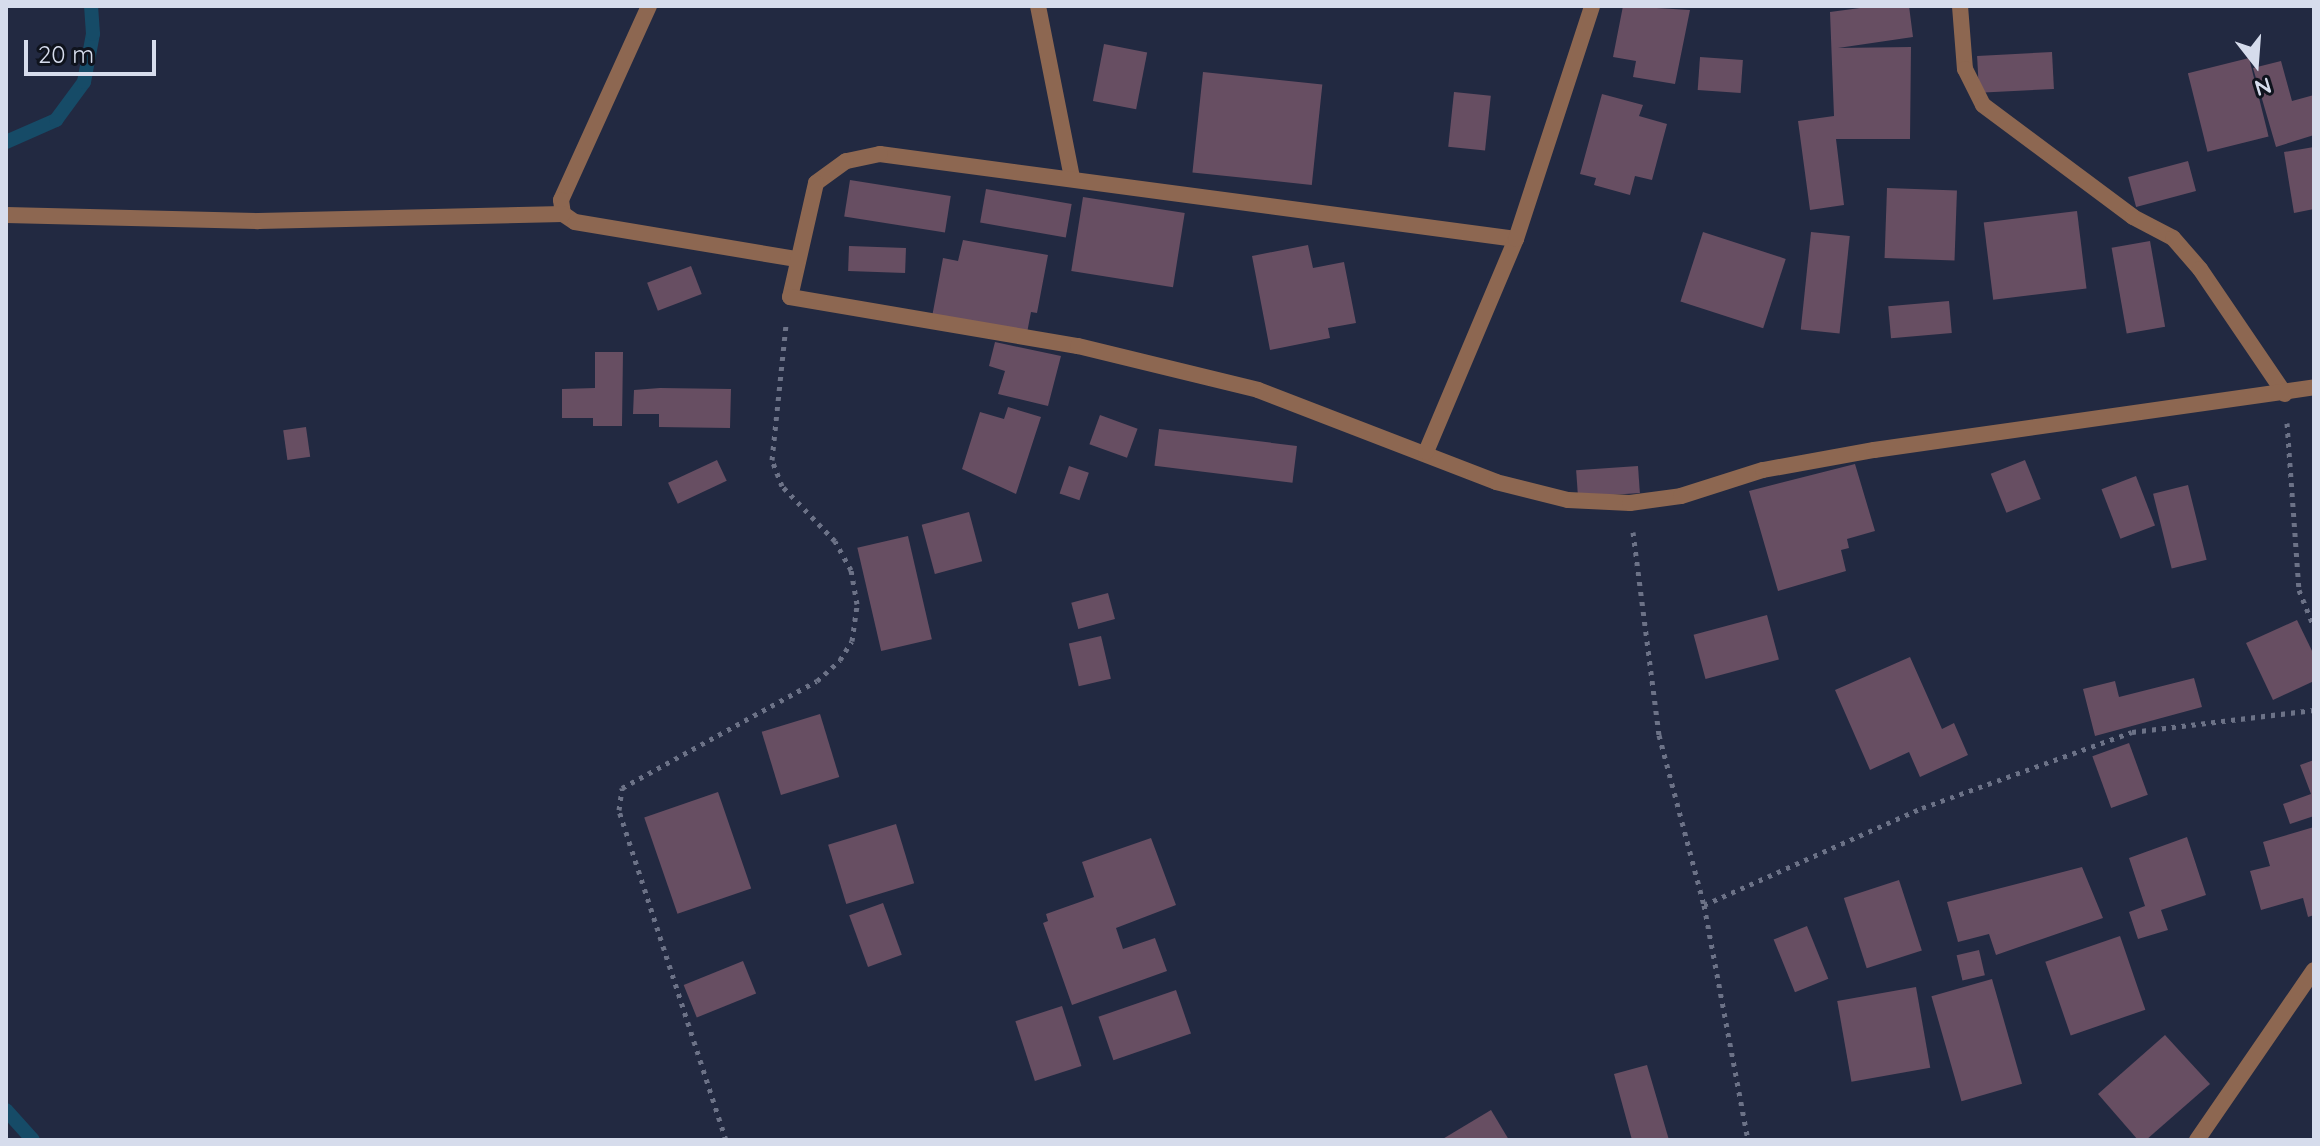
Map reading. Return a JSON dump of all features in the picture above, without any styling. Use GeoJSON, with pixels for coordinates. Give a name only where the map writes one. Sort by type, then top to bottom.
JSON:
{"type":"FeatureCollection","features":[{"type":"Feature","properties":{"kind":"street"},"geometry":{"type":"LineString","coordinates":[[563,214],[561,200],[649,6]]}},
{"type":"Feature","properties":{"kind":"street"},"geometry":{"type":"LineString","coordinates":[[1038,6],[1072,178]]}},
{"type":"Feature","properties":{"kind":"street"},"geometry":{"type":"LineString","coordinates":[[1426,452],[1516,239],[1592,6]]}},
{"type":"Feature","properties":{"kind":"street"},"geometry":{"type":"LineString","coordinates":[[1960,6],[1965,69],[1983,105],[2133,217],[2173,238],[2200,269],[2285,394]]}},
{"type":"Feature","properties":{"kind":"street"},"geometry":{"type":"LineString","coordinates":[[1516,239],[880,154],[846,161],[816,183],[790,297],[1138,361],[1258,390],[1426,452],[1496,482],[1568,500],[1630,503],[1681,496],[1763,470],[1874,450],[2285,394],[2314,387]]}},
{"type":"Feature","properties":{"kind":"street"},"geometry":{"type":"LineString","coordinates":[[6,215],[258,221],[563,214],[575,222],[797,259]]}},
{"type":"Feature","properties":{"kind":"street"},"geometry":{"type":"LineString","coordinates":[[2197,1140],[2314,970]]}},
{"type":"Feature","properties":{"kind":"path"},"geometry":{"type":"LineString","coordinates":[[726,1140],[619,810],[622,788],[817,681],[840,660],[852,641],[857,604],[851,570],[835,541],[782,486],[772,460],[790,297]]}},
{"type":"Feature","properties":{"kind":"path"},"geometry":{"type":"LineString","coordinates":[[2285,394],[2299,590],[2314,627]]}},
{"type":"Feature","properties":{"kind":"path"},"geometry":{"type":"LineString","coordinates":[[1630,503],[1659,735],[1704,905],[1748,1140]]}},
{"type":"Feature","properties":{"kind":"path"},"geometry":{"type":"LineString","coordinates":[[1704,905],[1922,808],[2132,732],[2314,710]]}},
{"type":"Feature","properties":{"kind":"building"},"geometry":{"type":"Polygon","coordinates":[[[1623,6],[1690,10],[1675,84],[1633,77],[1636,61],[1613,57],[1623,6]]]}},
{"type":"Feature","properties":{"kind":"building"},"geometry":{"type":"Polygon","coordinates":[[[1875,6],[1909,6],[1913,37],[1838,48],[1911,47],[1910,139],[1836,139],[1844,205],[1810,210],[1798,121],[1834,116],[1830,12],[1875,6]]]}},
{"type":"Feature","properties":{"kind":"building"},"geometry":{"type":"Polygon","coordinates":[[[1104,44],[1147,52],[1136,109],[1093,101],[1104,44]]]}},
{"type":"Feature","properties":{"kind":"building"},"geometry":{"type":"Polygon","coordinates":[[[2052,52],[2054,89],[1979,93],[1977,56],[2052,52]]]}},
{"type":"Feature","properties":{"kind":"building"},"geometry":{"type":"Polygon","coordinates":[[[1700,57],[1743,60],[1741,93],[1698,90],[1700,57]]]}},
{"type":"Feature","properties":{"kind":"building"},"geometry":{"type":"Polygon","coordinates":[[[2249,58],[2269,137],[2207,152],[2188,73],[2249,58]]]}},
{"type":"Feature","properties":{"kind":"building"},"geometry":{"type":"Polygon","coordinates":[[[2281,61],[2292,101],[2314,95],[2314,135],[2276,147],[2253,68],[2281,61]]]}},
{"type":"Feature","properties":{"kind":"building"},"geometry":{"type":"Polygon","coordinates":[[[1203,72],[1322,85],[1312,185],[1192,172],[1203,72]]]}},
{"type":"Feature","properties":{"kind":"building"},"geometry":{"type":"Polygon","coordinates":[[[1454,92],[1491,96],[1485,151],[1448,147],[1454,92]]]}},
{"type":"Feature","properties":{"kind":"building"},"geometry":{"type":"Polygon","coordinates":[[[1602,94],[1643,105],[1639,116],[1667,124],[1652,180],[1635,176],[1630,195],[1594,185],[1596,178],[1580,174],[1602,94]]]}},
{"type":"Feature","properties":{"kind":"building"},"geometry":{"type":"Polygon","coordinates":[[[2314,147],[2314,209],[2294,213],[2284,152],[2314,147]]]}},
{"type":"Feature","properties":{"kind":"building"},"geometry":{"type":"Polygon","coordinates":[[[2188,161],[2196,191],[2136,207],[2128,177],[2188,161]]]}},
{"type":"Feature","properties":{"kind":"building"},"geometry":{"type":"Polygon","coordinates":[[[850,180],[951,196],[945,233],[844,217],[850,180]]]}},
{"type":"Feature","properties":{"kind":"building"},"geometry":{"type":"Polygon","coordinates":[[[1887,188],[1957,190],[1955,260],[1885,258],[1887,188]]]}},
{"type":"Feature","properties":{"kind":"building"},"geometry":{"type":"Polygon","coordinates":[[[986,189],[1072,204],[1066,238],[980,222],[986,189]]]}},
{"type":"Feature","properties":{"kind":"building"},"geometry":{"type":"Polygon","coordinates":[[[1083,197],[1185,213],[1173,287],[1071,271],[1083,197]]]}},
{"type":"Feature","properties":{"kind":"building"},"geometry":{"type":"Polygon","coordinates":[[[2077,211],[2087,288],[1993,300],[1984,222],[2077,211]]]}},
{"type":"Feature","properties":{"kind":"building"},"geometry":{"type":"Polygon","coordinates":[[[1703,232],[1786,259],[1763,328],[1680,301],[1703,232]]]}},
{"type":"Feature","properties":{"kind":"building"},"geometry":{"type":"Polygon","coordinates":[[[1811,232],[1850,236],[1840,334],[1801,329],[1811,232]]]}},
{"type":"Feature","properties":{"kind":"building"},"geometry":{"type":"Polygon","coordinates":[[[963,240],[1048,255],[1037,313],[1031,312],[1027,333],[932,317],[943,258],[958,261],[963,240]]]}},
{"type":"Feature","properties":{"kind":"building"},"geometry":{"type":"Polygon","coordinates":[[[2150,241],[2165,327],[2127,333],[2112,248],[2150,241]]]}},
{"type":"Feature","properties":{"kind":"building"},"geometry":{"type":"Polygon","coordinates":[[[1308,245],[1313,268],[1344,262],[1356,323],[1328,328],[1330,338],[1270,350],[1252,256],[1308,245]]]}},
{"type":"Feature","properties":{"kind":"building"},"geometry":{"type":"Polygon","coordinates":[[[849,246],[906,248],[905,273],[848,271],[849,246]]]}},
{"type":"Feature","properties":{"kind":"building"},"geometry":{"type":"Polygon","coordinates":[[[691,266],[702,294],[658,311],[647,283],[691,266]]]}},
{"type":"Feature","properties":{"kind":"building"},"geometry":{"type":"Polygon","coordinates":[[[1949,301],[1952,333],[1891,338],[1888,306],[1949,301]]]}},
{"type":"Feature","properties":{"kind":"building"},"geometry":{"type":"Polygon","coordinates":[[[995,342],[1061,356],[1048,406],[998,394],[1005,371],[989,366],[995,342]]]}},
{"type":"Feature","properties":{"kind":"building"},"geometry":{"type":"Polygon","coordinates":[[[595,352],[623,352],[622,426],[593,426],[593,418],[562,418],[562,389],[595,388],[595,352]]]}},
{"type":"Feature","properties":{"kind":"building"},"geometry":{"type":"Polygon","coordinates":[[[731,389],[730,428],[659,427],[659,414],[633,414],[634,390],[731,389]]]}},
{"type":"Feature","properties":{"kind":"building"},"geometry":{"type":"Polygon","coordinates":[[[1008,407],[1041,417],[1016,494],[962,469],[980,412],[1004,419],[1008,407]]]}},
{"type":"Feature","properties":{"kind":"building"},"geometry":{"type":"Polygon","coordinates":[[[1100,415],[1138,429],[1127,458],[1089,444],[1100,415]]]}},
{"type":"Feature","properties":{"kind":"building"},"geometry":{"type":"Polygon","coordinates":[[[306,427],[310,457],[287,460],[283,430],[306,427]]]}},
{"type":"Feature","properties":{"kind":"building"},"geometry":{"type":"Polygon","coordinates":[[[1159,429],[1297,446],[1292,483],[1154,466],[1159,429]]]}},
{"type":"Feature","properties":{"kind":"building"},"geometry":{"type":"Polygon","coordinates":[[[717,460],[727,481],[678,504],[668,483],[717,460]]]}},
{"type":"Feature","properties":{"kind":"building"},"geometry":{"type":"Polygon","coordinates":[[[2025,460],[2041,499],[2006,513],[1991,474],[2025,460]]]}},
{"type":"Feature","properties":{"kind":"building"},"geometry":{"type":"Polygon","coordinates":[[[1855,464],[1875,531],[1847,539],[1849,548],[1841,550],[1846,571],[1778,591],[1749,491],[1855,464]]]}},
{"type":"Feature","properties":{"kind":"building"},"geometry":{"type":"Polygon","coordinates":[[[1069,466],[1089,473],[1079,500],[1060,493],[1069,466]]]}},
{"type":"Feature","properties":{"kind":"building"},"geometry":{"type":"Polygon","coordinates":[[[1638,466],[1640,493],[1578,497],[1576,470],[1638,466]]]}},
{"type":"Feature","properties":{"kind":"building"},"geometry":{"type":"Polygon","coordinates":[[[2136,476],[2155,525],[2120,539],[2101,489],[2136,476]]]}},
{"type":"Feature","properties":{"kind":"building"},"geometry":{"type":"Polygon","coordinates":[[[2188,485],[2207,560],[2172,568],[2153,494],[2188,485]]]}},
{"type":"Feature","properties":{"kind":"building"},"geometry":{"type":"Polygon","coordinates":[[[969,512],[982,561],[935,574],[922,525],[969,512]]]}},
{"type":"Feature","properties":{"kind":"building"},"geometry":{"type":"Polygon","coordinates":[[[908,536],[932,639],[881,651],[857,548],[908,536]]]}},
{"type":"Feature","properties":{"kind":"building"},"geometry":{"type":"Polygon","coordinates":[[[1108,593],[1115,619],[1078,629],[1071,603],[1108,593]]]}},
{"type":"Feature","properties":{"kind":"building"},"geometry":{"type":"Polygon","coordinates":[[[1767,615],[1779,659],[1705,679],[1694,635],[1767,615]]]}},
{"type":"Feature","properties":{"kind":"building"},"geometry":{"type":"Polygon","coordinates":[[[2297,620],[2314,655],[2314,681],[2273,700],[2246,643],[2297,620]]]}},
{"type":"Feature","properties":{"kind":"building"},"geometry":{"type":"Polygon","coordinates":[[[1101,636],[1111,679],[1079,686],[1069,643],[1101,636]]]}},
{"type":"Feature","properties":{"kind":"building"},"geometry":{"type":"Polygon","coordinates":[[[1910,657],[1942,729],[1954,723],[1968,755],[1920,777],[1909,752],[1870,770],[1835,690],[1910,657]]]}},
{"type":"Feature","properties":{"kind":"building"},"geometry":{"type":"Polygon","coordinates":[[[2194,678],[2202,707],[2095,736],[2083,689],[2115,681],[2119,697],[2194,678]]]}},
{"type":"Feature","properties":{"kind":"building"},"geometry":{"type":"Polygon","coordinates":[[[820,714],[839,777],[781,795],[762,732],[820,714]]]}},
{"type":"Feature","properties":{"kind":"building"},"geometry":{"type":"Polygon","coordinates":[[[2129,743],[2148,795],[2111,808],[2092,756],[2129,743]]]}},
{"type":"Feature","properties":{"kind":"building"},"geometry":{"type":"Polygon","coordinates":[[[2314,760],[2314,816],[2290,824],[2283,804],[2311,794],[2300,765],[2314,760]]]}},
{"type":"Feature","properties":{"kind":"building"},"geometry":{"type":"Polygon","coordinates":[[[718,792],[751,888],[677,914],[644,817],[718,792]]]}},
{"type":"Feature","properties":{"kind":"building"},"geometry":{"type":"Polygon","coordinates":[[[896,824],[914,883],[846,904],[828,845],[896,824]]]}},
{"type":"Feature","properties":{"kind":"building"},"geometry":{"type":"Polygon","coordinates":[[[2314,827],[2314,915],[2308,917],[2303,898],[2261,910],[2250,871],[2270,866],[2263,842],[2314,827]]]}},
{"type":"Feature","properties":{"kind":"building"},"geometry":{"type":"Polygon","coordinates":[[[2187,837],[2206,895],[2161,910],[2168,930],[2138,939],[2129,912],[2145,906],[2129,858],[2187,837]]]}},
{"type":"Feature","properties":{"kind":"building"},"geometry":{"type":"Polygon","coordinates":[[[1151,838],[1176,905],[1116,928],[1123,949],[1155,938],[1167,971],[1072,1005],[1043,923],[1048,921],[1046,914],[1094,897],[1082,862],[1151,838]]]}},
{"type":"Feature","properties":{"kind":"building"},"geometry":{"type":"Polygon","coordinates":[[[2082,867],[2103,918],[1996,955],[1989,934],[1958,942],[1947,902],[2082,867]]]}},
{"type":"Feature","properties":{"kind":"building"},"geometry":{"type":"Polygon","coordinates":[[[1899,880],[1922,950],[1867,968],[1844,898],[1899,880]]]}},
{"type":"Feature","properties":{"kind":"building"},"geometry":{"type":"Polygon","coordinates":[[[883,903],[902,955],[868,967],[849,915],[883,903]]]}},
{"type":"Feature","properties":{"kind":"building"},"geometry":{"type":"Polygon","coordinates":[[[1807,926],[1828,979],[1795,992],[1774,939],[1807,926]]]}},
{"type":"Feature","properties":{"kind":"building"},"geometry":{"type":"Polygon","coordinates":[[[2120,936],[2145,1010],[2071,1035],[2045,962],[2120,936]]]}},
{"type":"Feature","properties":{"kind":"building"},"geometry":{"type":"Polygon","coordinates":[[[1979,950],[1985,975],[1962,981],[1957,955],[1979,950]]]}},
{"type":"Feature","properties":{"kind":"building"},"geometry":{"type":"Polygon","coordinates":[[[743,961],[756,993],[697,1017],[684,985],[743,961]]]}},
{"type":"Feature","properties":{"kind":"building"},"geometry":{"type":"Polygon","coordinates":[[[1992,979],[2022,1084],[1961,1101],[1931,996],[1992,979]]]}},
{"type":"Feature","properties":{"kind":"building"},"geometry":{"type":"Polygon","coordinates":[[[1916,987],[1930,1068],[1851,1082],[1837,1001],[1916,987]]]}},
{"type":"Feature","properties":{"kind":"building"},"geometry":{"type":"Polygon","coordinates":[[[1176,990],[1191,1033],[1113,1060],[1098,1017],[1176,990]]]}},
{"type":"Feature","properties":{"kind":"building"},"geometry":{"type":"Polygon","coordinates":[[[1062,1006],[1081,1066],[1035,1081],[1015,1021],[1062,1006]]]}},
{"type":"Feature","properties":{"kind":"building"},"geometry":{"type":"Polygon","coordinates":[[[2165,1035],[2210,1084],[2146,1140],[2138,1140],[2098,1094],[2165,1035]]]}},
{"type":"Feature","properties":{"kind":"building"},"geometry":{"type":"Polygon","coordinates":[[[1647,1065],[1669,1140],[1632,1140],[1614,1074],[1647,1065]]]}},
{"type":"Feature","properties":{"kind":"building"},"geometry":{"type":"Polygon","coordinates":[[[1491,1110],[1509,1140],[1441,1140],[1491,1110]]]}},
{"type":"Feature","properties":{"kind":"waterway"},"geometry":{"type":"LineString","coordinates":[[6,142],[56,120],[84,82],[93,34],[91,6]]}},
{"type":"Feature","properties":{"kind":"waterway"},"geometry":{"type":"LineString","coordinates":[[6,1110],[33,1140]]}}]}
